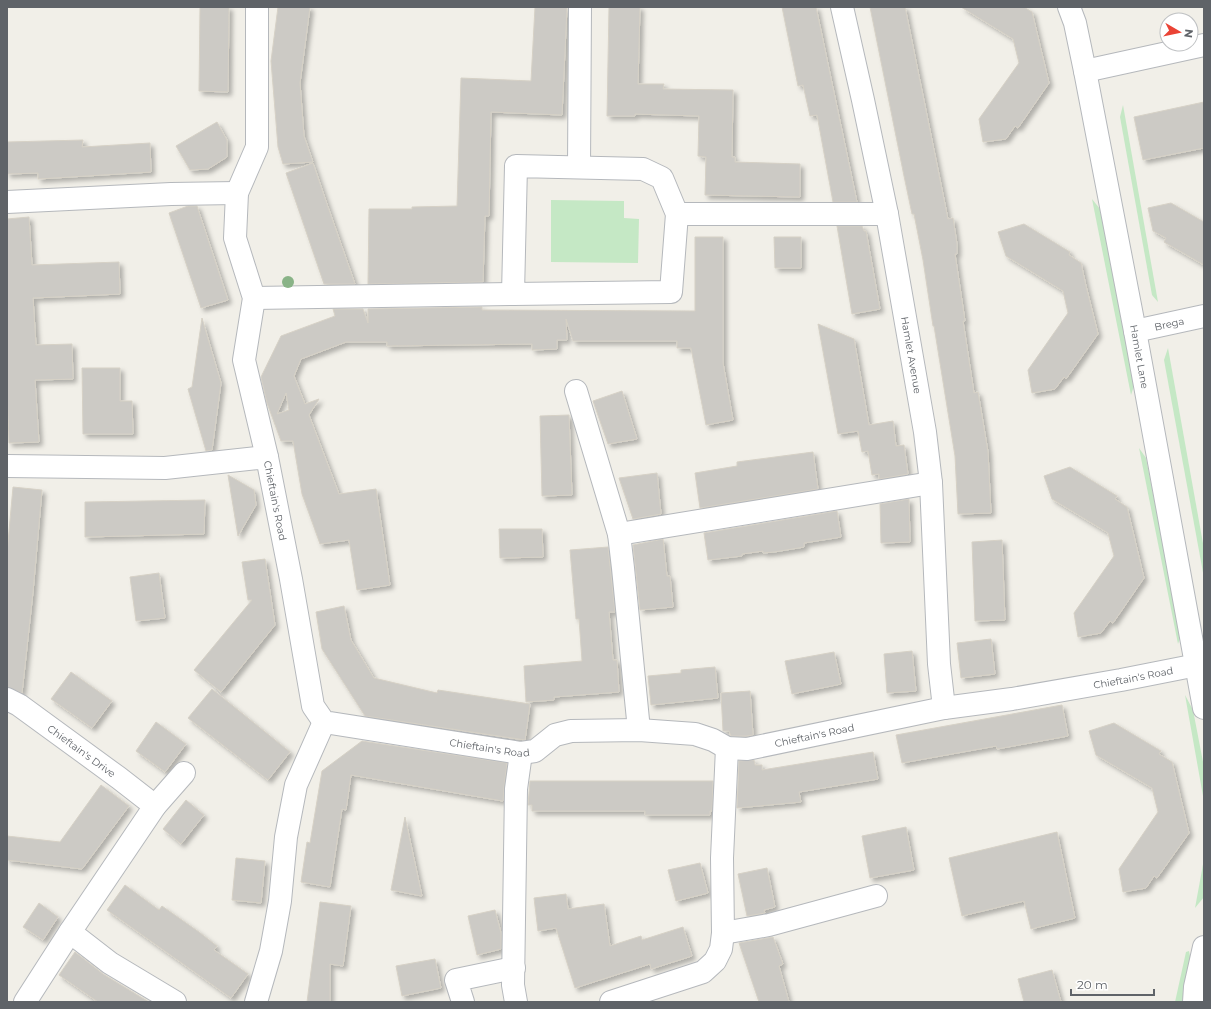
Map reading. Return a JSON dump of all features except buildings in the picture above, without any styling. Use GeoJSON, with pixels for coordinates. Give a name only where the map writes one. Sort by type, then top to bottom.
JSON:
{"type":"FeatureCollection","features":[{"type":"Feature","properties":{"kind":"street"},"geometry":{"type":"LineString","coordinates":[[257,7],[257,147],[237,193],[235,238],[254,298],[244,360],[267,457]]}},
{"type":"Feature","properties":{"kind":"street"},"geometry":{"type":"LineString","coordinates":[[579,168],[580,7]]}},
{"type":"Feature","properties":{"kind":"street","name":"Hamlet Avenue"},"geometry":{"type":"LineString","coordinates":[[842,7],[887,214],[925,432],[931,483],[939,664],[944,708]]}},
{"type":"Feature","properties":{"kind":"street","name":"Hamlet Lane"},"geometry":{"type":"LineString","coordinates":[[1069,7],[1075,23],[1085,71],[1135,331],[1204,708]]}},
{"type":"Feature","properties":{"kind":"street"},"geometry":{"type":"LineString","coordinates":[[1085,71],[1204,45]]}},
{"type":"Feature","properties":{"kind":"street"},"geometry":{"type":"LineString","coordinates":[[254,298],[671,292],[677,214],[662,178],[643,169],[516,166],[513,294]]}},
{"type":"Feature","properties":{"kind":"street"},"geometry":{"type":"LineString","coordinates":[[7,202],[171,194],[237,193]]}},
{"type":"Feature","properties":{"kind":"street"},"geometry":{"type":"LineString","coordinates":[[677,214],[887,214]]}},
{"type":"Feature","properties":{"kind":"street","name":"Brega"},"geometry":{"type":"LineString","coordinates":[[1135,331],[1204,316]]}},
{"type":"Feature","properties":{"kind":"street"},"geometry":{"type":"LineString","coordinates":[[576,390],[619,534],[639,730]]}},
{"type":"Feature","properties":{"kind":"street","name":"Chieftain's Road"},"geometry":{"type":"LineString","coordinates":[[7,466],[165,468],[267,457],[291,579],[313,706],[324,722],[521,754],[534,751],[555,735],[571,731],[639,730],[695,734],[713,740],[728,748],[747,749],[944,708],[1012,699],[1197,665]]}},
{"type":"Feature","properties":{"kind":"street"},"geometry":{"type":"LineString","coordinates":[[619,534],[931,483]]}},
{"type":"Feature","properties":{"kind":"street","name":"Chieftain's Drive"},"geometry":{"type":"LineString","coordinates":[[7,699],[25,709],[155,806]]}},
{"type":"Feature","properties":{"kind":"street"},"geometry":{"type":"LineString","coordinates":[[256,1002],[271,951],[280,901],[286,837],[296,785],[324,722]]}},
{"type":"Feature","properties":{"kind":"street"},"geometry":{"type":"LineString","coordinates":[[611,1002],[703,972],[715,961],[721,949],[722,858],[728,748]]}},
{"type":"Feature","properties":{"kind":"street"},"geometry":{"type":"LineString","coordinates":[[516,1002],[513,985],[516,789],[521,754]]}},
{"type":"Feature","properties":{"kind":"street"},"geometry":{"type":"LineString","coordinates":[[25,1002],[155,806],[184,773]]}},
{"type":"Feature","properties":{"kind":"street"},"geometry":{"type":"LineString","coordinates":[[722,933],[769,925],[876,896]]}},
{"type":"Feature","properties":{"kind":"street"},"geometry":{"type":"LineString","coordinates":[[70,932],[110,963],[176,1002]]}},
{"type":"Feature","properties":{"kind":"street"},"geometry":{"type":"LineString","coordinates":[[1194,1002],[1195,987],[1204,947]]}},
{"type":"Feature","properties":{"kind":"street"},"geometry":{"type":"LineString","coordinates":[[463,1002],[456,980],[514,968]]}},
{"type":"Feature","properties":{"kind":"green space"},"geometry":{"type":"Polygon","coordinates":[[[1123,105],[1158,302],[1152,295],[1120,117],[1123,105]]]}},
{"type":"Feature","properties":{"kind":"green space"},"geometry":{"type":"Polygon","coordinates":[[[1092,199],[1100,209],[1134,386],[1131,395],[1092,199]]]}},
{"type":"Feature","properties":{"kind":"green space"},"geometry":{"type":"Polygon","coordinates":[[[551,200],[624,201],[624,218],[639,219],[638,263],[551,262],[551,200]]]}},
{"type":"Feature","properties":{"kind":"green space"},"geometry":{"type":"Polygon","coordinates":[[[1168,348],[1204,549],[1204,578],[1164,360],[1168,348]]]}},
{"type":"Feature","properties":{"kind":"green space"},"geometry":{"type":"Polygon","coordinates":[[[1139,448],[1146,458],[1181,635],[1178,644],[1139,448]]]}},
{"type":"Feature","properties":{"kind":"green space"},"geometry":{"type":"Polygon","coordinates":[[[1185,695],[1193,710],[1204,767],[1204,818],[1203,796],[1185,695]]]}},
{"type":"Feature","properties":{"kind":"green space"},"geometry":{"type":"Polygon","coordinates":[[[1204,859],[1204,897],[1195,908],[1204,859]]]}},
{"type":"Feature","properties":{"kind":"green space"},"geometry":{"type":"Polygon","coordinates":[[[1189,951],[1191,961],[1182,1002],[1175,1002],[1186,952],[1189,951]]]}}]}
